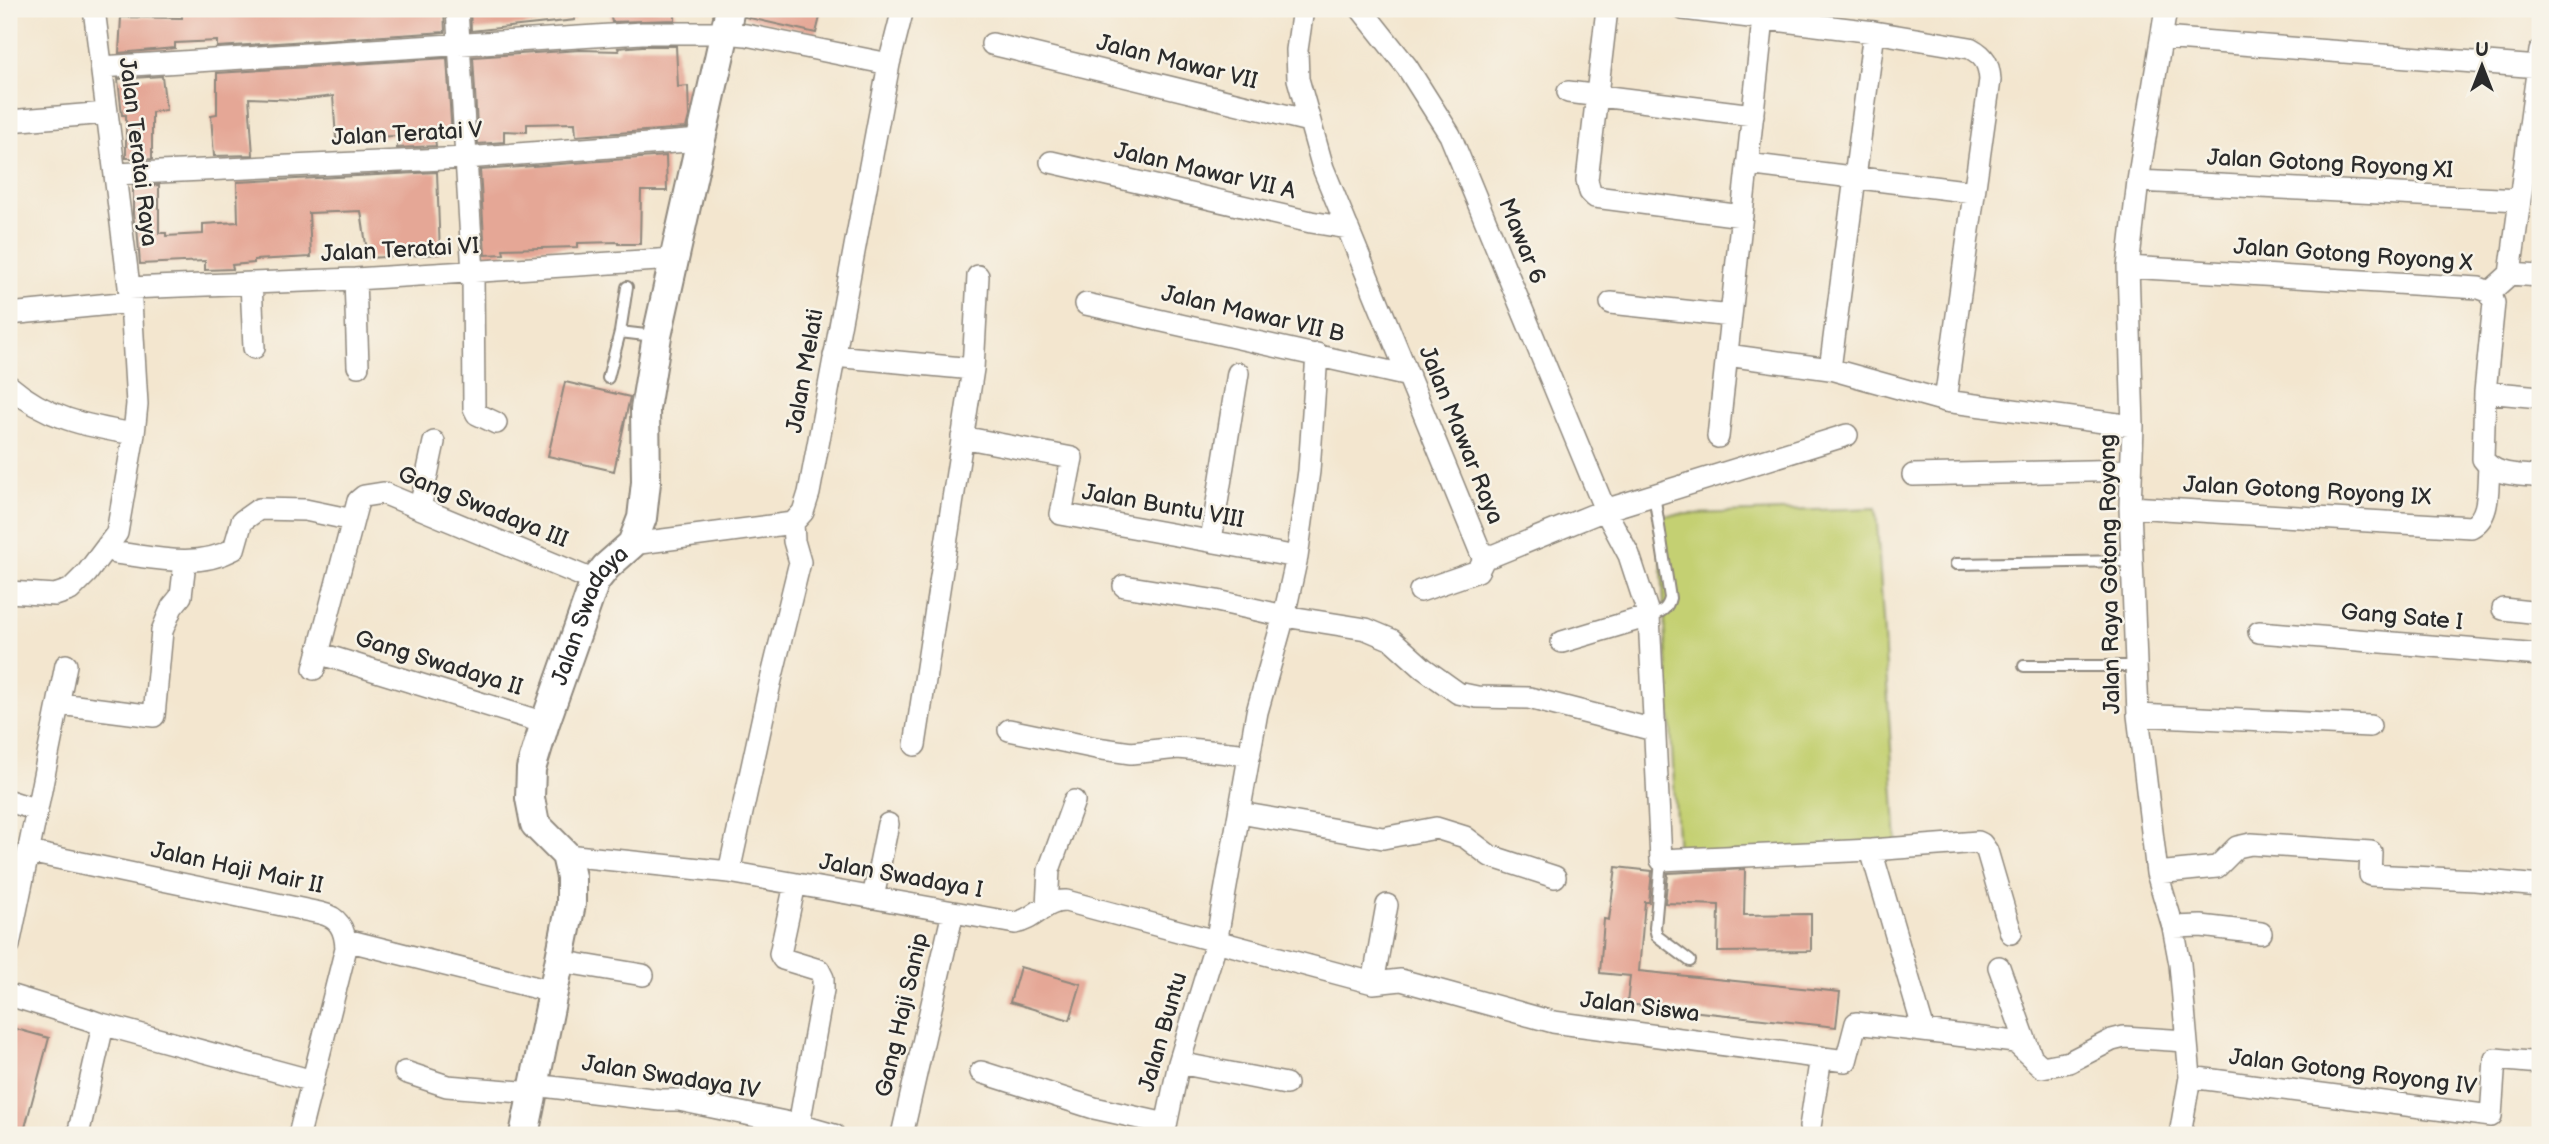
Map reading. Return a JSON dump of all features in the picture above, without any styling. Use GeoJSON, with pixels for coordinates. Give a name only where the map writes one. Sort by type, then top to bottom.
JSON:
{"type":"FeatureCollection","features":[{"type":"Feature","properties":{"kind":"street","name":"Jalan Teratai Raya"},"geometry":{"type":"LineString","coordinates":[[9,592],[55,595],[70,590],[88,573],[117,533],[134,434],[137,404],[130,295],[94,9]]}},
{"type":"Feature","properties":{"kind":"street"},"geometry":{"type":"LineString","coordinates":[[457,9],[473,273],[474,408],[477,414],[496,423]]}},
{"type":"Feature","properties":{"kind":"street","name":"Jalan Melati"},"geometry":{"type":"LineString","coordinates":[[793,523],[803,512],[809,493],[889,64],[903,9]]}},
{"type":"Feature","properties":{"kind":"street","name":"Jalan Mawar Raya"},"geometry":{"type":"LineString","coordinates":[[1302,9],[1297,50],[1298,79],[1323,169],[1481,553],[1492,555],[1605,510],[1847,435]]}},
{"type":"Feature","properties":{"kind":"street","name":"Mawar 6"},"geometry":{"type":"LineString","coordinates":[[1361,9],[1407,67],[1450,135],[1605,510],[1629,555],[1649,616],[1661,860]]}},
{"type":"Feature","properties":{"kind":"street"},"geometry":{"type":"LineString","coordinates":[[1607,9],[1587,180],[1590,192],[1595,197],[1742,216]]}},
{"type":"Feature","properties":{"kind":"street"},"geometry":{"type":"LineString","coordinates":[[1683,9],[1874,32],[1970,48],[1982,54],[1989,66],[1990,80],[1945,401]]}},
{"type":"Feature","properties":{"kind":"street","name":"Jalan Raya Gotong Royong"},"geometry":{"type":"LineString","coordinates":[[2166,9],[2138,181],[2128,267],[2133,426],[2130,507],[2138,715],[2157,873],[2173,927],[2180,964],[2190,1077],[2180,1135]]}},
{"type":"Feature","properties":{"kind":"street"},"geometry":{"type":"LineString","coordinates":[[1718,437],[1763,19]]}},
{"type":"Feature","properties":{"kind":"street"},"geometry":{"type":"LineString","coordinates":[[102,67],[642,33],[727,21],[746,35],[889,64]]}},
{"type":"Feature","properties":{"kind":"street","name":"Jalan Swadaya"},"geometry":{"type":"LineString","coordinates":[[566,855],[535,824],[530,798],[531,769],[595,581],[606,567],[632,544],[642,518],[646,482],[645,409],[657,336],[727,21]]}},
{"type":"Feature","properties":{"kind":"street"},"geometry":{"type":"LineString","coordinates":[[1830,369],[1874,32]]}},
{"type":"Feature","properties":{"kind":"street"},"geometry":{"type":"LineString","coordinates":[[2162,38],[2539,59],[2535,140],[2520,200],[2510,274],[2540,276]]}},
{"type":"Feature","properties":{"kind":"street","name":"Jalan Mawar VII"},"geometry":{"type":"LineString","coordinates":[[992,44],[1310,121]]}},
{"type":"Feature","properties":{"kind":"street"},"geometry":{"type":"LineString","coordinates":[[1568,92],[1753,115]]}},
{"type":"Feature","properties":{"kind":"street"},"geometry":{"type":"LineString","coordinates":[[9,121],[107,113]]}},
{"type":"Feature","properties":{"kind":"street","name":"Jalan Teratai V"},"geometry":{"type":"LineString","coordinates":[[115,174],[466,158],[701,141]]}},
{"type":"Feature","properties":{"kind":"street","name":"Jalan Mawar VII A"},"geometry":{"type":"LineString","coordinates":[[1051,162],[1311,222],[1348,228]]}},
{"type":"Feature","properties":{"kind":"street"},"geometry":{"type":"LineString","coordinates":[[1747,164],[1973,192]]}},
{"type":"Feature","properties":{"kind":"street","name":"Jalan Gotong Royong XI"},"geometry":{"type":"LineString","coordinates":[[2138,181],[2520,200]]}},
{"type":"Feature","properties":{"kind":"street","name":"Jalan Teratai VI"},"geometry":{"type":"LineString","coordinates":[[9,314],[130,295],[251,283],[473,273],[674,259]]}},
{"type":"Feature","properties":{"kind":"street","name":"Jalan Gotong Royong X"},"geometry":{"type":"LineString","coordinates":[[2128,267],[2479,288],[2490,292],[2510,274]]}},
{"type":"Feature","properties":{"kind":"street"},"geometry":{"type":"LineString","coordinates":[[915,746],[973,369],[978,276]]}},
{"type":"Feature","properties":{"kind":"street"},"geometry":{"type":"LineString","coordinates":[[355,279],[358,366]]}},
{"type":"Feature","properties":{"kind":"street"},"geometry":{"type":"LineString","coordinates":[[251,283],[254,348]]}},
{"type":"Feature","properties":{"kind":"street"},"geometry":{"type":"LineString","coordinates":[[2490,292],[2494,303],[2485,392],[2483,460],[2489,468],[2499,472],[2540,477]]}},
{"type":"Feature","properties":{"kind":"street"},"geometry":{"type":"LineString","coordinates":[[1611,303],[1731,316]]}},
{"type":"Feature","properties":{"kind":"street","name":"Jalan Mawar VII B"},"geometry":{"type":"LineString","coordinates":[[1086,304],[1409,376]]}},
{"type":"Feature","properties":{"kind":"street","name":"Jalan Buntu"},"geometry":{"type":"LineString","coordinates":[[1165,1130],[1179,1063],[1216,943],[1257,712],[1284,617],[1297,557],[1310,459],[1317,354]]}},
{"type":"Feature","properties":{"kind":"street"},"geometry":{"type":"LineString","coordinates":[[1727,355],[1830,369],[1945,401],[2133,426]]}},
{"type":"Feature","properties":{"kind":"street"},"geometry":{"type":"LineString","coordinates":[[834,356],[973,369]]}},
{"type":"Feature","properties":{"kind":"street"},"geometry":{"type":"LineString","coordinates":[[1211,540],[1238,373]]}},
{"type":"Feature","properties":{"kind":"street"},"geometry":{"type":"LineString","coordinates":[[9,386],[26,401],[46,412],[105,429],[134,434]]}},
{"type":"Feature","properties":{"kind":"street"},"geometry":{"type":"LineString","coordinates":[[2485,392],[2540,397]]}},
{"type":"Feature","properties":{"kind":"street","name":"Jalan Buntu VIII"},"geometry":{"type":"LineString","coordinates":[[962,437],[1072,458],[1061,514],[1297,557]]}},
{"type":"Feature","properties":{"kind":"street"},"geometry":{"type":"LineString","coordinates":[[420,508],[434,442]]}},
{"type":"Feature","properties":{"kind":"street","name":"Jalan Gotong Royong IX"},"geometry":{"type":"LineString","coordinates":[[2130,507],[2471,527],[2479,523],[2484,515],[2489,468]]}},
{"type":"Feature","properties":{"kind":"street"},"geometry":{"type":"LineString","coordinates":[[1913,475],[2131,470]]}},
{"type":"Feature","properties":{"kind":"street","name":"Gang Swadaya III"},"geometry":{"type":"LineString","coordinates":[[316,661],[358,501],[373,493],[383,493],[595,581]]}},
{"type":"Feature","properties":{"kind":"street"},"geometry":{"type":"LineString","coordinates":[[107,546],[116,553],[185,562],[218,558],[234,549],[242,522],[258,509],[305,510],[353,520]]}},
{"type":"Feature","properties":{"kind":"street"},"geometry":{"type":"LineString","coordinates":[[632,544],[793,523],[794,541],[800,562],[729,872]]}},
{"type":"Feature","properties":{"kind":"street"},"geometry":{"type":"LineString","coordinates":[[1420,591],[1478,571],[1486,555]]}},
{"type":"Feature","properties":{"kind":"street"},"geometry":{"type":"LineString","coordinates":[[60,704],[154,716],[162,631],[172,607],[181,596],[185,562]]}},
{"type":"Feature","properties":{"kind":"street"},"geometry":{"type":"LineString","coordinates":[[1124,586],[1217,601],[1284,617],[1366,629],[1392,640],[1423,668],[1458,693],[1477,698],[1529,698],[1654,730]]}},
{"type":"Feature","properties":{"kind":"street"},"geometry":{"type":"LineString","coordinates":[[2503,609],[2540,612]]}},
{"type":"Feature","properties":{"kind":"street"},"geometry":{"type":"LineString","coordinates":[[1562,642],[1649,616]]}},
{"type":"Feature","properties":{"kind":"street","name":"Gang Sate I"},"geometry":{"type":"LineString","coordinates":[[2259,632],[2540,655]]}},
{"type":"Feature","properties":{"kind":"street","name":"Gang Swadaya II"},"geometry":{"type":"LineString","coordinates":[[316,661],[545,723]]}},
{"type":"Feature","properties":{"kind":"street"},"geometry":{"type":"LineString","coordinates":[[9,945],[66,665]]}},
{"type":"Feature","properties":{"kind":"street"},"geometry":{"type":"LineString","coordinates":[[2138,715],[2370,726]]}},
{"type":"Feature","properties":{"kind":"street"},"geometry":{"type":"LineString","coordinates":[[1009,730],[1131,753],[1178,748],[1250,755]]}},
{"type":"Feature","properties":{"kind":"street"},"geometry":{"type":"LineString","coordinates":[[9,801],[37,810]]}},
{"type":"Feature","properties":{"kind":"street"},"geometry":{"type":"LineString","coordinates":[[1047,906],[1049,870],[1074,801]]}},
{"type":"Feature","properties":{"kind":"street"},"geometry":{"type":"LineString","coordinates":[[1240,813],[1383,838],[1436,828],[1465,836],[1489,856],[1555,877]]}},
{"type":"Feature","properties":{"kind":"street"},"geometry":{"type":"LineString","coordinates":[[873,898],[888,824]]}},
{"type":"Feature","properties":{"kind":"street"},"geometry":{"type":"LineString","coordinates":[[1661,860],[1974,842],[1982,844],[1987,851],[2011,933]]}},
{"type":"Feature","properties":{"kind":"street"},"geometry":{"type":"LineString","coordinates":[[2157,873],[2217,867],[2237,847],[2251,844],[2371,852],[2370,874],[2516,882],[2540,886]]}},
{"type":"Feature","properties":{"kind":"street"},"geometry":{"type":"LineString","coordinates":[[1871,850],[1924,1031]]}},
{"type":"Feature","properties":{"kind":"street","name":"Jalan Haji Mair II"},"geometry":{"type":"LineString","coordinates":[[29,852],[329,915],[344,929],[346,940]]}},
{"type":"Feature","properties":{"kind":"street"},"geometry":{"type":"LineString","coordinates":[[524,1135],[571,904],[571,877],[566,855]]}},
{"type":"Feature","properties":{"kind":"street","name":"Jalan Swadaya I"},"geometry":{"type":"LineString","coordinates":[[566,855],[729,872],[1015,923],[1023,922],[1052,902],[1066,901],[1216,943]]}},
{"type":"Feature","properties":{"kind":"street"},"geometry":{"type":"LineString","coordinates":[[796,884],[780,954],[783,959],[820,970],[823,978],[799,1125]]}},
{"type":"Feature","properties":{"kind":"street"},"geometry":{"type":"LineString","coordinates":[[1373,983],[1387,905]]}},
{"type":"Feature","properties":{"kind":"street","name":"Gang Haji Sanip"},"geometry":{"type":"LineString","coordinates":[[903,1132],[953,912]]}},
{"type":"Feature","properties":{"kind":"street"},"geometry":{"type":"LineString","coordinates":[[2173,927],[2202,926],[2261,933]]}},
{"type":"Feature","properties":{"kind":"street"},"geometry":{"type":"LineString","coordinates":[[299,1135],[346,940],[553,992]]}},
{"type":"Feature","properties":{"kind":"street","name":"Jalan Siswa"},"geometry":{"type":"LineString","coordinates":[[1216,943],[1373,983],[1401,980],[1553,1022],[1846,1061],[1856,1023],[2015,1042],[2042,1067],[2070,1062],[2112,1040],[2124,1037],[2186,1041]]}},
{"type":"Feature","properties":{"kind":"street"},"geometry":{"type":"LineString","coordinates":[[559,961],[643,975]]}},
{"type":"Feature","properties":{"kind":"street"},"geometry":{"type":"LineString","coordinates":[[1999,967],[2031,1056]]}},
{"type":"Feature","properties":{"kind":"street"},"geometry":{"type":"LineString","coordinates":[[9,995],[98,1023],[313,1081]]}},
{"type":"Feature","properties":{"kind":"street"},"geometry":{"type":"LineString","coordinates":[[78,1135],[102,1037],[98,1023]]}},
{"type":"Feature","properties":{"kind":"street"},"geometry":{"type":"LineString","coordinates":[[1810,1127],[1821,1057]]}},
{"type":"Feature","properties":{"kind":"street","name":"Jalan Gotong Royong IV"},"geometry":{"type":"LineString","coordinates":[[2190,1077],[2491,1116],[2495,1059],[2540,1063]]}},
{"type":"Feature","properties":{"kind":"street"},"geometry":{"type":"LineString","coordinates":[[1179,1063],[1286,1084]]}},
{"type":"Feature","properties":{"kind":"street","name":"Jalan Swadaya IV"},"geometry":{"type":"LineString","coordinates":[[405,1072],[447,1086],[534,1089],[679,1100],[834,1135]]}},
{"type":"Feature","properties":{"kind":"street"},"geometry":{"type":"LineString","coordinates":[[981,1072],[1165,1130]]}},
{"type":"Feature","properties":{"kind":"lane"},"geometry":{"type":"LineString","coordinates":[[608,378],[620,332],[627,287]]}},
{"type":"Feature","properties":{"kind":"lane"},"geometry":{"type":"LineString","coordinates":[[620,332],[657,336]]}},
{"type":"Feature","properties":{"kind":"lane"},"geometry":{"type":"LineString","coordinates":[[1649,616],[1664,611],[1670,598],[1654,494]]}},
{"type":"Feature","properties":{"kind":"lane"},"geometry":{"type":"LineString","coordinates":[[1956,565],[2131,561]]}},
{"type":"Feature","properties":{"kind":"lane"},"geometry":{"type":"LineString","coordinates":[[2024,666],[2136,666]]}},
{"type":"Feature","properties":{"kind":"lane"},"geometry":{"type":"LineString","coordinates":[[1661,860],[1655,928],[1657,936],[1690,961]]}},
{"type":"Feature","properties":{"kind":"green space"},"geometry":{"type":"Polygon","coordinates":[[[1876,508],[1897,844],[1678,856],[1659,515],[1876,508]]]}},
{"type":"Feature","properties":{"kind":"building"},"geometry":{"type":"Polygon","coordinates":[[[229,9],[444,9],[445,32],[217,47],[217,41],[175,43],[175,48],[119,53],[121,17],[182,18],[182,13],[229,9]]]}},
{"type":"Feature","properties":{"kind":"building"},"geometry":{"type":"Polygon","coordinates":[[[470,9],[574,9],[575,20],[471,31],[470,9]]]}},
{"type":"Feature","properties":{"kind":"building"},"geometry":{"type":"Polygon","coordinates":[[[609,9],[675,9],[675,20],[612,22],[609,9]]]}},
{"type":"Feature","properties":{"kind":"building"},"geometry":{"type":"Polygon","coordinates":[[[746,9],[822,9],[816,33],[745,17],[746,9]]]}},
{"type":"Feature","properties":{"kind":"building"},"geometry":{"type":"Polygon","coordinates":[[[676,46],[678,87],[688,86],[689,116],[686,128],[576,136],[575,123],[527,124],[527,132],[504,131],[504,142],[478,144],[473,57],[580,50],[619,51],[618,48],[676,46]]]}},
{"type":"Feature","properties":{"kind":"building"},"geometry":{"type":"Polygon","coordinates":[[[447,58],[452,137],[435,138],[436,146],[397,148],[397,136],[336,138],[333,96],[299,100],[249,98],[253,155],[214,156],[211,115],[217,114],[217,73],[447,58]]]}},
{"type":"Feature","properties":{"kind":"building"},"geometry":{"type":"Polygon","coordinates":[[[162,76],[166,110],[152,112],[152,159],[126,158],[126,115],[122,115],[118,79],[162,76]]]}},
{"type":"Feature","properties":{"kind":"building"},"geometry":{"type":"Polygon","coordinates":[[[666,156],[667,191],[641,191],[640,244],[578,243],[578,247],[503,249],[504,254],[485,255],[480,170],[666,156]]]}},
{"type":"Feature","properties":{"kind":"building"},"geometry":{"type":"Polygon","coordinates":[[[437,172],[440,254],[368,258],[361,211],[309,213],[311,257],[254,260],[254,263],[232,265],[233,269],[205,270],[205,261],[140,264],[137,227],[133,214],[133,186],[159,185],[159,233],[166,233],[166,236],[203,234],[203,224],[238,222],[237,182],[437,172]]]}},
{"type":"Feature","properties":{"kind":"building"},"geometry":{"type":"Polygon","coordinates":[[[565,382],[630,397],[614,471],[548,456],[565,382]]]}},
{"type":"Feature","properties":{"kind":"building"},"geometry":{"type":"Polygon","coordinates":[[[1616,867],[1652,871],[1649,902],[1645,902],[1639,971],[1840,992],[1836,1027],[1627,1004],[1630,976],[1600,973],[1604,919],[1609,920],[1616,867]]]}},
{"type":"Feature","properties":{"kind":"building"},"geometry":{"type":"Polygon","coordinates":[[[1745,869],[1744,915],[1811,914],[1811,951],[1718,952],[1719,905],[1665,903],[1668,873],[1745,869]]]}},
{"type":"Feature","properties":{"kind":"building"},"geometry":{"type":"Polygon","coordinates":[[[1020,967],[1081,984],[1070,1020],[1010,1002],[1020,967]]]}},
{"type":"Feature","properties":{"kind":"building"},"geometry":{"type":"Polygon","coordinates":[[[9,1027],[49,1038],[23,1135],[9,1135],[9,1027]]]}}]}
